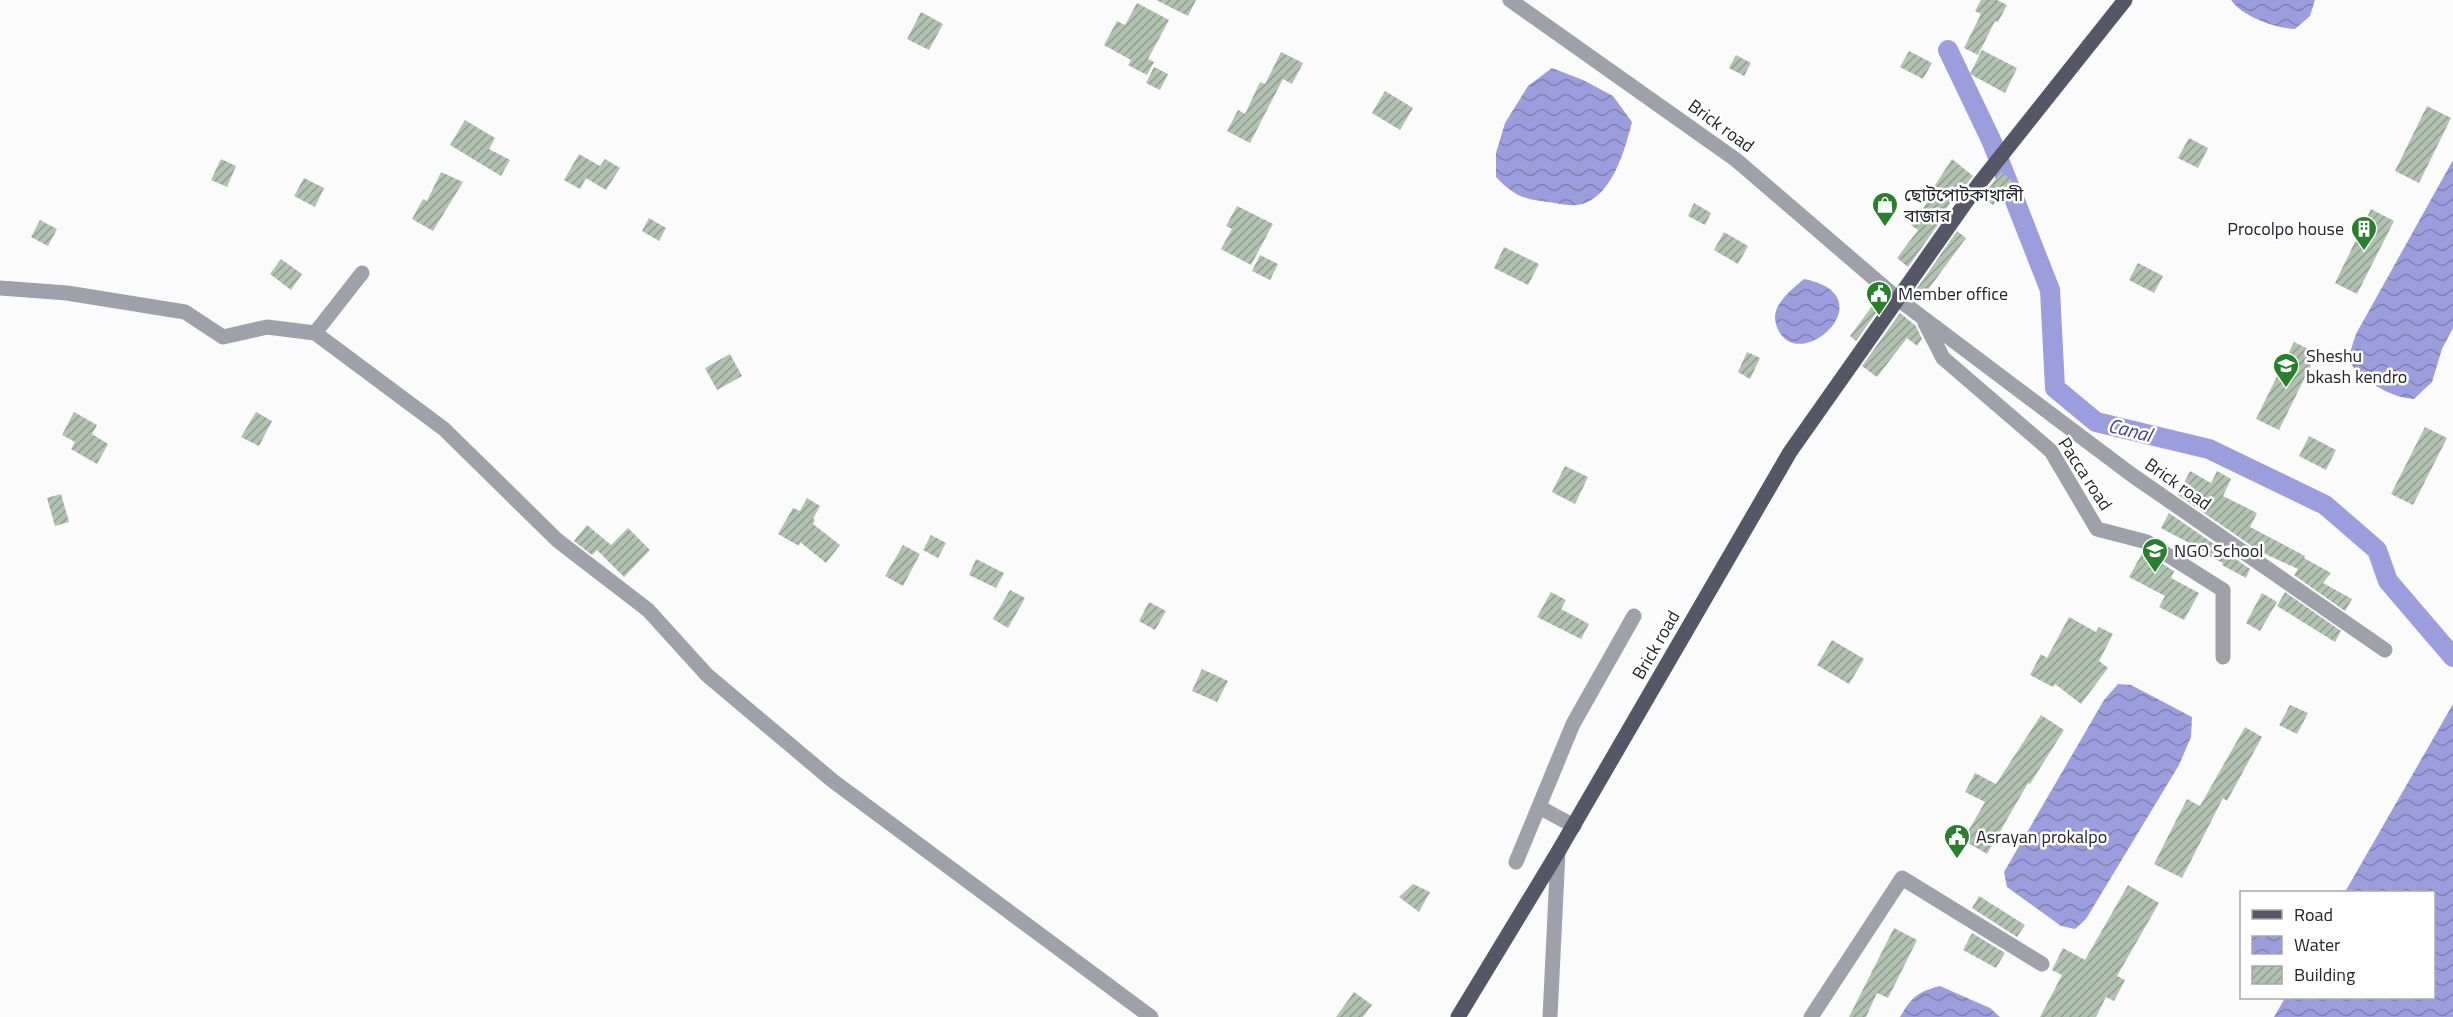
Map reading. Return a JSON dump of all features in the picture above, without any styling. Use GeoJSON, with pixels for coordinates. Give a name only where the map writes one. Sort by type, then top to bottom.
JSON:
{"type":"FeatureCollection","features":[{"type":"Feature","properties":{"kind":"main road","name":"Brick road"},"geometry":{"type":"LineString","coordinates":[[1458,1017],[1574,826],[1790,452],[1977,185],[2125,0]]}},
{"type":"Feature","properties":{"kind":"street","name":"Brick road"},"geometry":{"type":"LineString","coordinates":[[1510,0],[1735,159],[1898,299],[2132,475],[2385,650]]}},
{"type":"Feature","properties":{"kind":"street"},"geometry":{"type":"LineString","coordinates":[[315,333],[362,273]]}},
{"type":"Feature","properties":{"kind":"street"},"geometry":{"type":"LineString","coordinates":[[0,288],[68,293],[185,312],[223,336],[267,327],[315,333],[444,429],[557,540],[648,610],[706,675],[834,781],[1151,1017]]}},
{"type":"Feature","properties":{"kind":"street","name":"Pacca road"},"geometry":{"type":"LineString","coordinates":[[1923,318],[1943,358],[2051,451],[2097,529],[2146,542],[2223,590],[2223,657]]}},
{"type":"Feature","properties":{"kind":"street"},"geometry":{"type":"LineString","coordinates":[[1516,862],[1573,724],[1634,616]]}},
{"type":"Feature","properties":{"kind":"street"},"geometry":{"type":"LineString","coordinates":[[1539,807],[1574,826]]}},
{"type":"Feature","properties":{"kind":"street"},"geometry":{"type":"LineString","coordinates":[[1550,1017],[1558,852]]}},
{"type":"Feature","properties":{"kind":"street"},"geometry":{"type":"LineString","coordinates":[[1811,1017],[1902,878],[2042,964]]}},
{"type":"Feature","properties":{"kind":"water"},"geometry":{"type":"Polygon","coordinates":[[[2231,0],[2315,0],[2310,16],[2295,29],[2278,26],[2251,16],[2243,12],[2231,0]]]}},
{"type":"Feature","properties":{"kind":"water"},"geometry":{"type":"Polygon","coordinates":[[[1552,68],[1583,80],[1613,96],[1632,122],[1620,160],[1607,185],[1599,195],[1588,202],[1576,205],[1525,198],[1508,188],[1496,177],[1496,153],[1505,123],[1528,86],[1552,68]]]}},
{"type":"Feature","properties":{"kind":"water"},"geometry":{"type":"Polygon","coordinates":[[[2453,160],[2453,328],[2442,349],[2432,382],[2414,399],[2405,398],[2376,386],[2360,374],[2348,359],[2356,334],[2453,160]]]}},
{"type":"Feature","properties":{"kind":"water"},"geometry":{"type":"Polygon","coordinates":[[[1804,279],[1828,288],[1839,301],[1838,316],[1829,330],[1815,340],[1800,344],[1786,339],[1776,324],[1775,317],[1783,299],[1804,279]]]}},
{"type":"Feature","properties":{"kind":"water"},"geometry":{"type":"Polygon","coordinates":[[[2118,684],[2131,685],[2192,717],[2191,737],[2179,765],[2086,919],[2075,929],[2061,926],[2007,887],[2004,872],[2104,700],[2118,684]]]}},
{"type":"Feature","properties":{"kind":"water"},"geometry":{"type":"Polygon","coordinates":[[[2453,704],[2453,1017],[2274,1017],[2284,999],[2435,999],[2435,891],[2346,891],[2453,704]]]}},
{"type":"Feature","properties":{"kind":"water"},"geometry":{"type":"Polygon","coordinates":[[[1940,986],[1990,1008],[2000,1017],[1900,1017],[1916,996],[1940,986]]]}},
{"type":"Feature","properties":{"kind":"building"},"geometry":{"type":"Polygon","coordinates":[[[1156,0],[1196,0],[1188,16],[1156,0]]]}},
{"type":"Feature","properties":{"kind":"building"},"geometry":{"type":"Polygon","coordinates":[[[1981,0],[1997,0],[2007,5],[1998,22],[1995,21],[1978,55],[1964,48],[1981,14],[1975,11],[1981,0]]]}},
{"type":"Feature","properties":{"kind":"building"},"geometry":{"type":"Polygon","coordinates":[[[1137,3],[1169,20],[1148,59],[1154,62],[1147,75],[1128,65],[1131,60],[1104,45],[1117,21],[1125,25],[1137,3]]]}},
{"type":"Feature","properties":{"kind":"building"},"geometry":{"type":"Polygon","coordinates":[[[921,12],[943,24],[929,50],[907,39],[921,12]]]}},
{"type":"Feature","properties":{"kind":"building"},"geometry":{"type":"Polygon","coordinates":[[[1982,50],[2017,68],[2005,93],[1970,74],[1982,50]]]}},
{"type":"Feature","properties":{"kind":"building"},"geometry":{"type":"Polygon","coordinates":[[[1909,51],[1932,63],[1923,79],[1900,67],[1909,51]]]}},
{"type":"Feature","properties":{"kind":"building"},"geometry":{"type":"Polygon","coordinates":[[[1281,52],[1303,63],[1292,84],[1283,79],[1250,143],[1227,131],[1238,110],[1245,114],[1260,82],[1265,84],[1281,52]]]}},
{"type":"Feature","properties":{"kind":"building"},"geometry":{"type":"Polygon","coordinates":[[[1736,55],[1751,63],[1744,76],[1729,68],[1736,55]]]}},
{"type":"Feature","properties":{"kind":"building"},"geometry":{"type":"Polygon","coordinates":[[[1154,67],[1168,74],[1160,90],[1146,83],[1154,67]]]}},
{"type":"Feature","properties":{"kind":"building"},"geometry":{"type":"Polygon","coordinates":[[[1385,91],[1413,108],[1400,130],[1372,113],[1385,91]]]}},
{"type":"Feature","properties":{"kind":"building"},"geometry":{"type":"Polygon","coordinates":[[[2427,106],[2451,118],[2419,183],[2395,171],[2427,106]]]}},
{"type":"Feature","properties":{"kind":"building"},"geometry":{"type":"Polygon","coordinates":[[[465,120],[495,138],[489,149],[510,160],[501,176],[450,145],[465,120]]]}},
{"type":"Feature","properties":{"kind":"building"},"geometry":{"type":"Polygon","coordinates":[[[2189,138],[2208,148],[2198,168],[2178,158],[2189,138]]]}},
{"type":"Feature","properties":{"kind":"building"},"geometry":{"type":"Polygon","coordinates":[[[579,154],[600,166],[605,159],[620,168],[606,190],[586,178],[580,189],[564,180],[579,154]]]}},
{"type":"Feature","properties":{"kind":"building"},"geometry":{"type":"Polygon","coordinates":[[[221,159],[236,166],[227,187],[211,180],[221,159]]]}},
{"type":"Feature","properties":{"kind":"building"},"geometry":{"type":"Polygon","coordinates":[[[1952,159],[1973,176],[1939,217],[1942,219],[1908,267],[1897,258],[1918,230],[1911,225],[1931,197],[1928,196],[1952,159]]]}},
{"type":"Feature","properties":{"kind":"building"},"geometry":{"type":"Polygon","coordinates":[[[441,172],[463,182],[433,231],[412,219],[423,199],[427,201],[441,172]]]}},
{"type":"Feature","properties":{"kind":"building"},"geometry":{"type":"Polygon","coordinates":[[[2001,172],[2012,180],[1993,205],[1982,197],[2001,172]]]}},
{"type":"Feature","properties":{"kind":"building"},"geometry":{"type":"Polygon","coordinates":[[[304,178],[324,188],[315,207],[294,196],[304,178]]]}},
{"type":"Feature","properties":{"kind":"building"},"geometry":{"type":"Polygon","coordinates":[[[1694,203],[1711,213],[1705,225],[1688,216],[1694,203]]]}},
{"type":"Feature","properties":{"kind":"building"},"geometry":{"type":"Polygon","coordinates":[[[1237,206],[1273,224],[1251,265],[1221,249],[1232,229],[1226,226],[1237,206]]]}},
{"type":"Feature","properties":{"kind":"building","name":"Procolpo house"},"geometry":{"type":"Polygon","coordinates":[[[2371,209],[2394,221],[2357,294],[2335,283],[2371,209]]]}},
{"type":"Feature","properties":{"kind":"building"},"geometry":{"type":"Polygon","coordinates":[[[649,218],[666,228],[659,241],[642,231],[649,218]]]}},
{"type":"Feature","properties":{"kind":"building"},"geometry":{"type":"Polygon","coordinates":[[[40,220],[57,229],[48,246],[31,237],[40,220]]]}},
{"type":"Feature","properties":{"kind":"building"},"geometry":{"type":"Polygon","coordinates":[[[1957,231],[1966,238],[1919,302],[1911,297],[1957,231]]]}},
{"type":"Feature","properties":{"kind":"building"},"geometry":{"type":"Polygon","coordinates":[[[1724,232],[1748,246],[1738,264],[1714,250],[1724,232]]]}},
{"type":"Feature","properties":{"kind":"building"},"geometry":{"type":"Polygon","coordinates":[[[1504,247],[1539,264],[1528,285],[1494,268],[1504,247]]]}},
{"type":"Feature","properties":{"kind":"building"},"geometry":{"type":"Polygon","coordinates":[[[1260,255],[1278,264],[1270,280],[1252,271],[1260,255]]]}},
{"type":"Feature","properties":{"kind":"building"},"geometry":{"type":"Polygon","coordinates":[[[281,259],[302,274],[291,290],[270,274],[281,259]]]}},
{"type":"Feature","properties":{"kind":"building"},"geometry":{"type":"Polygon","coordinates":[[[2138,263],[2163,276],[2154,293],[2129,280],[2138,263]]]}},
{"type":"Feature","properties":{"kind":"building"},"geometry":{"type":"Polygon","coordinates":[[[1873,305],[1879,309],[1856,341],[1850,336],[1873,305]]]}},
{"type":"Feature","properties":{"kind":"building"},"geometry":{"type":"Polygon","coordinates":[[[1900,313],[1916,326],[1922,339],[1917,346],[1907,338],[1877,377],[1862,366],[1900,313]]]}},
{"type":"Feature","properties":{"kind":"building"},"geometry":{"type":"Polygon","coordinates":[[[2294,342],[2317,353],[2279,430],[2256,419],[2294,342]]]}},
{"type":"Feature","properties":{"kind":"building"},"geometry":{"type":"Polygon","coordinates":[[[1747,352],[1760,358],[1750,379],[1738,372],[1747,352]]]}},
{"type":"Feature","properties":{"kind":"building"},"geometry":{"type":"Polygon","coordinates":[[[730,354],[742,376],[717,390],[705,368],[730,354]]]}},
{"type":"Feature","properties":{"kind":"building"},"geometry":{"type":"Polygon","coordinates":[[[74,412],[97,425],[92,434],[108,444],[97,464],[71,449],[75,442],[62,435],[74,412]]]}},
{"type":"Feature","properties":{"kind":"building"},"geometry":{"type":"Polygon","coordinates":[[[256,412],[272,421],[259,446],[241,437],[256,412]]]}},
{"type":"Feature","properties":{"kind":"building"},"geometry":{"type":"Polygon","coordinates":[[[2425,427],[2447,438],[2413,505],[2391,494],[2425,427]]]}},
{"type":"Feature","properties":{"kind":"building"},"geometry":{"type":"Polygon","coordinates":[[[2309,436],[2336,450],[2326,470],[2299,456],[2309,436]]]}},
{"type":"Feature","properties":{"kind":"building"},"geometry":{"type":"Polygon","coordinates":[[[1565,466],[1588,477],[1575,504],[1552,492],[1565,466]]]}},
{"type":"Feature","properties":{"kind":"building"},"geometry":{"type":"Polygon","coordinates":[[[2190,471],[2211,483],[2217,471],[2231,479],[2223,496],[2257,513],[2250,527],[2305,556],[2304,558],[2331,573],[2323,583],[2352,599],[2345,611],[2294,575],[2298,569],[2259,551],[2178,495],[2190,471]]]}},
{"type":"Feature","properties":{"kind":"building"},"geometry":{"type":"Polygon","coordinates":[[[61,494],[69,522],[55,526],[47,498],[61,494]]]}},
{"type":"Feature","properties":{"kind":"building"},"geometry":{"type":"Polygon","coordinates":[[[807,498],[820,506],[813,519],[815,520],[813,524],[840,545],[826,563],[800,542],[799,546],[778,534],[793,508],[800,511],[807,498]]]}},
{"type":"Feature","properties":{"kind":"building"},"geometry":{"type":"Polygon","coordinates":[[[2169,513],[2250,569],[2246,578],[2222,565],[2223,563],[2207,555],[2208,553],[2161,528],[2169,513]]]}},
{"type":"Feature","properties":{"kind":"building"},"geometry":{"type":"Polygon","coordinates":[[[587,525],[611,545],[628,528],[650,550],[624,577],[597,550],[592,555],[574,541],[587,525]]]}},
{"type":"Feature","properties":{"kind":"building"},"geometry":{"type":"Polygon","coordinates":[[[931,535],[946,543],[938,558],[923,550],[931,535]]]}},
{"type":"Feature","properties":{"kind":"building"},"geometry":{"type":"Polygon","coordinates":[[[903,545],[920,554],[903,586],[885,576],[903,545]]]}},
{"type":"Feature","properties":{"kind":"building"},"geometry":{"type":"Polygon","coordinates":[[[2143,552],[2174,571],[2171,578],[2199,593],[2184,620],[2159,607],[2165,596],[2129,577],[2143,552]]]}},
{"type":"Feature","properties":{"kind":"building"},"geometry":{"type":"Polygon","coordinates":[[[976,559],[1004,573],[996,588],[969,575],[976,559]]]}},
{"type":"Feature","properties":{"kind":"building"},"geometry":{"type":"Polygon","coordinates":[[[1010,590],[1025,598],[1008,628],[993,619],[1010,590]]]}},
{"type":"Feature","properties":{"kind":"building"},"geometry":{"type":"Polygon","coordinates":[[[1551,592],[1566,600],[1561,609],[1589,624],[1581,639],[1537,617],[1551,592]]]}},
{"type":"Feature","properties":{"kind":"building"},"geometry":{"type":"Polygon","coordinates":[[[2285,592],[2341,631],[2335,642],[2277,606],[2285,592]]]}},
{"type":"Feature","properties":{"kind":"building"},"geometry":{"type":"Polygon","coordinates":[[[2262,593],[2277,602],[2260,631],[2246,623],[2262,593]]]}},
{"type":"Feature","properties":{"kind":"building"},"geometry":{"type":"Polygon","coordinates":[[[1149,602],[1166,611],[1155,630],[1139,621],[1149,602]]]}},
{"type":"Feature","properties":{"kind":"building"},"geometry":{"type":"Polygon","coordinates":[[[2069,617],[2096,632],[2099,627],[2113,634],[2099,661],[2108,668],[2081,704],[2055,684],[2053,687],[2030,675],[2041,654],[2047,658],[2069,617]]]}},
{"type":"Feature","properties":{"kind":"building"},"geometry":{"type":"Polygon","coordinates":[[[1832,640],[1864,659],[1849,684],[1817,665],[1832,640]]]}},
{"type":"Feature","properties":{"kind":"building"},"geometry":{"type":"Polygon","coordinates":[[[1202,669],[1228,681],[1217,702],[1192,691],[1202,669]]]}},
{"type":"Feature","properties":{"kind":"building"},"geometry":{"type":"Polygon","coordinates":[[[2290,705],[2308,713],[2297,734],[2279,725],[2290,705]]]}},
{"type":"Feature","properties":{"kind":"building"},"geometry":{"type":"Polygon","coordinates":[[[2041,715],[2064,730],[2030,784],[2028,783],[1987,854],[1963,840],[1985,802],[1965,792],[1975,773],[1996,784],[2041,715]]]}},
{"type":"Feature","properties":{"kind":"building"},"geometry":{"type":"Polygon","coordinates":[[[2245,727],[2262,737],[2227,801],[2223,798],[2182,878],[2154,864],[2187,799],[2200,806],[2245,727]]]}},
{"type":"Feature","properties":{"kind":"building"},"geometry":{"type":"Polygon","coordinates":[[[1413,884],[1430,892],[1419,912],[1399,897],[1413,884]]]}},
{"type":"Feature","properties":{"kind":"building"},"geometry":{"type":"Polygon","coordinates":[[[2128,885],[2159,903],[2117,976],[2125,980],[2114,1001],[2106,997],[2096,1017],[2040,1017],[2062,975],[2052,970],[2063,948],[2085,960],[2128,885]]]}},
{"type":"Feature","properties":{"kind":"building"},"geometry":{"type":"Polygon","coordinates":[[[1979,896],[2025,925],[2017,937],[1972,908],[1979,896]]]}},
{"type":"Feature","properties":{"kind":"building"},"geometry":{"type":"Polygon","coordinates":[[[1894,928],[1917,940],[1888,998],[1877,993],[1866,1017],[1849,1017],[1894,928]]]}},
{"type":"Feature","properties":{"kind":"building"},"geometry":{"type":"Polygon","coordinates":[[[1972,933],[2005,953],[1996,968],[1963,950],[1972,933]]]}},
{"type":"Feature","properties":{"kind":"building"},"geometry":{"type":"Polygon","coordinates":[[[1354,992],[1372,1005],[1363,1017],[1336,1017],[1354,992]]]}},
{"type":"Feature","properties":{"kind":"waterway","name":"Canal"},"geometry":{"type":"LineString","coordinates":[[1948,50],[1992,142],[2050,290],[2055,388],[2096,422],[2209,449],[2325,505],[2377,550],[2388,581],[2453,657]]}},
{"type":"Feature","properties":{"kind":"place","name":"ছোটপোটকাখালী বাজার"},"geometry":{"type":"Point","coordinates":[1885,228]}},
{"type":"Feature","properties":{"kind":"place","name":"Procolpo house"},"geometry":{"type":"Point","coordinates":[2364,252]}},
{"type":"Feature","properties":{"kind":"place","name":"Member office"},"geometry":{"type":"Point","coordinates":[1879,317]}},
{"type":"Feature","properties":{"kind":"place","name":"Sheshu bkash kendro"},"geometry":{"type":"Point","coordinates":[2286,389]}},
{"type":"Feature","properties":{"kind":"place","name":"NGO School"},"geometry":{"type":"Point","coordinates":[2155,574]}},
{"type":"Feature","properties":{"kind":"place","name":"Asrayan prokalpo"},"geometry":{"type":"Point","coordinates":[1957,860]}}]}
